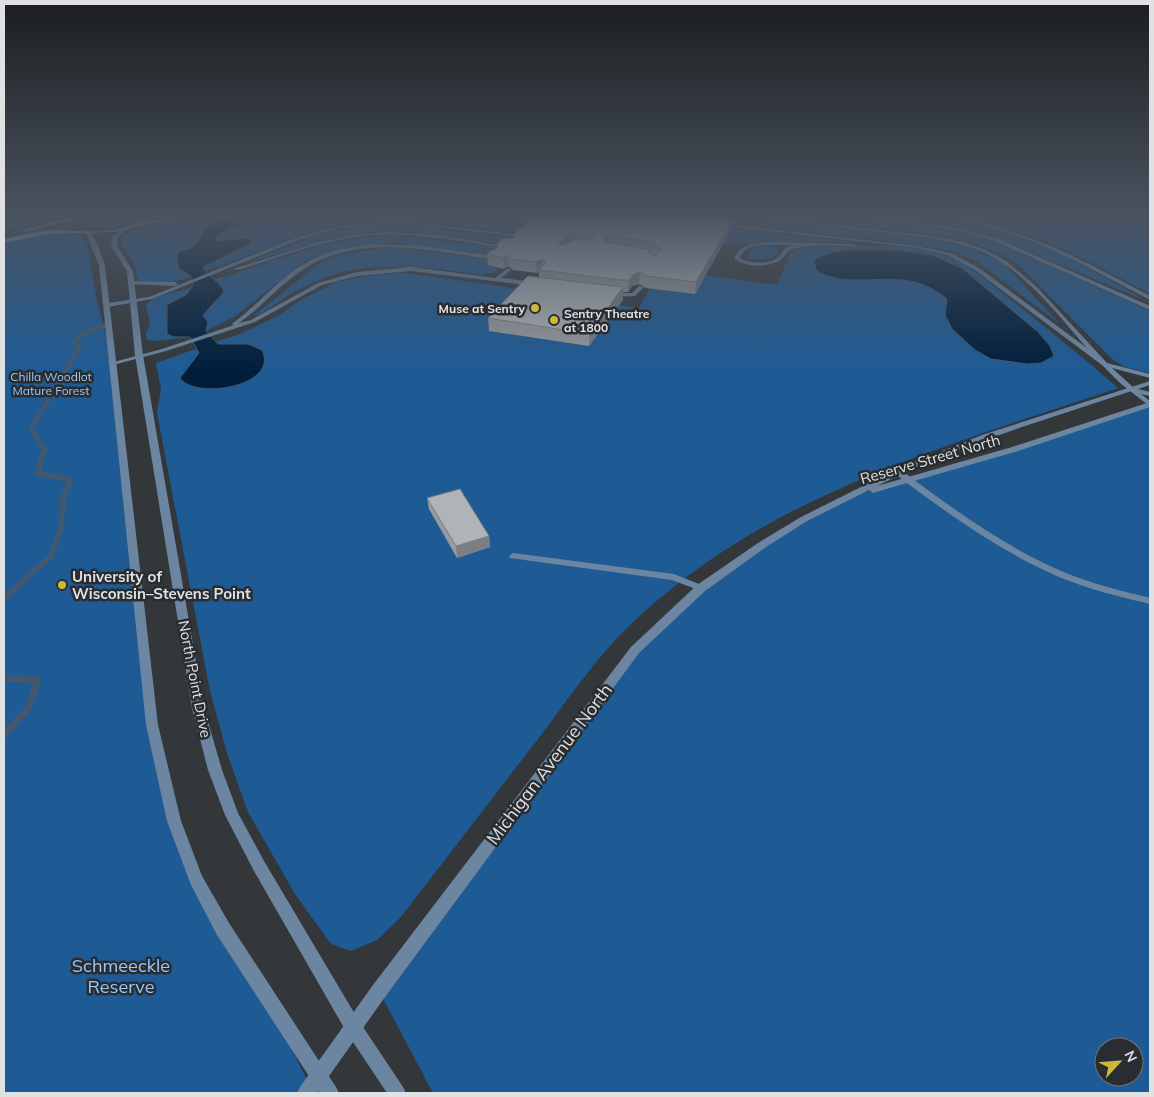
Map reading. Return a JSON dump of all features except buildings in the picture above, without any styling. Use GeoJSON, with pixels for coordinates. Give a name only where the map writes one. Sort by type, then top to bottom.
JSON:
{"type":"FeatureCollection","features":[{"type":"Feature","properties":{"kind":"street"},"geometry":{"type":"LineString","coordinates":[[102,268],[108,305],[152,725],[174,821],[196,880],[223,929],[330,1093]]}},
{"type":"Feature","properties":{"kind":"street","name":"North Point Drive"},"geometry":{"type":"LineString","coordinates":[[128,268],[139,355],[198,708],[215,770],[232,814],[259,866],[353,1027],[397,1093]]}},
{"type":"Feature","properties":{"kind":"street","name":"Reserve Street North"},"geometry":{"type":"LineString","coordinates":[[851,496],[898,472],[985,438],[1150,383]]}},
{"type":"Feature","properties":{"kind":"street","name":"Reserve Street North"},"geometry":{"type":"LineString","coordinates":[[851,496],[1016,449],[1150,404]]}},
{"type":"Feature","properties":{"kind":"street","name":"Michigan Avenue North"},"geometry":{"type":"LineString","coordinates":[[306,1093],[353,1027],[635,650],[701,588],[762,545],[804,519],[851,496]]}},
{"type":"Feature","properties":{"kind":"lane"},"geometry":{"type":"LineString","coordinates":[[108,305],[150,298],[227,268]]}},
{"type":"Feature","properties":{"kind":"lane"},"geometry":{"type":"LineString","coordinates":[[210,275],[234,268]]}},
{"type":"Feature","properties":{"kind":"lane"},"geometry":{"type":"LineString","coordinates":[[217,334],[243,319],[301,268]]}},
{"type":"Feature","properties":{"kind":"lane"},"geometry":{"type":"LineString","coordinates":[[974,268],[1104,364],[1150,376]]}},
{"type":"Feature","properties":{"kind":"lane"},"geometry":{"type":"LineString","coordinates":[[1012,268],[1019,273],[1104,364],[1150,404]]}},
{"type":"Feature","properties":{"kind":"lane"},"geometry":{"type":"LineString","coordinates":[[1060,268],[1150,308]]}},
{"type":"Feature","properties":{"kind":"lane"},"geometry":{"type":"LineString","coordinates":[[1095,268],[1150,298]]}},
{"type":"Feature","properties":{"kind":"lane"},"geometry":{"type":"LineString","coordinates":[[113,363],[217,334],[265,316],[320,284],[350,275],[405,269],[534,281],[541,285]]}},
{"type":"Feature","properties":{"kind":"lane"},"geometry":{"type":"LineString","coordinates":[[497,279],[508,270]]}},
{"type":"Feature","properties":{"kind":"lane"},"geometry":{"type":"LineString","coordinates":[[130,283],[150,285],[187,283]]}},
{"type":"Feature","properties":{"kind":"lane"},"geometry":{"type":"LineString","coordinates":[[607,294],[633,295],[641,288]]}},
{"type":"Feature","properties":{"kind":"lane"},"geometry":{"type":"LineString","coordinates":[[1132,389],[1150,394]]}},
{"type":"Feature","properties":{"kind":"lane"},"geometry":{"type":"LineString","coordinates":[[898,472],[976,528],[1054,572],[1150,601]]}},
{"type":"Feature","properties":{"kind":"lane"},"geometry":{"type":"LineString","coordinates":[[513,556],[674,577],[701,588]]}},
{"type":"Feature","properties":{"kind":"green space","name":"Schmeeckle Reserve"},"geometry":{"type":"Polygon","coordinates":[[[4,268],[91,268],[96,296],[113,363],[152,725],[174,821],[314,1093],[4,1093],[4,268]]]}},
{"type":"Feature","properties":{"kind":"green space"},"geometry":{"type":"Polygon","coordinates":[[[135,268],[183,268],[182,271],[191,277],[170,283],[138,281],[135,268]]]}},
{"type":"Feature","properties":{"kind":"green space"},"geometry":{"type":"Polygon","coordinates":[[[250,268],[296,268],[234,317],[206,331],[207,320],[202,316],[216,300],[217,283],[213,280],[250,268]]]}},
{"type":"Feature","properties":{"kind":"green space"},"geometry":{"type":"Polygon","coordinates":[[[314,268],[369,268],[335,275],[314,282],[253,316],[314,268]]]}},
{"type":"Feature","properties":{"kind":"green space"},"geometry":{"type":"Polygon","coordinates":[[[422,268],[498,268],[493,274],[486,273],[484,275],[422,268]]]}},
{"type":"Feature","properties":{"kind":"green space"},"geometry":{"type":"Polygon","coordinates":[[[784,268],[818,268],[818,271],[832,277],[847,280],[913,282],[930,288],[947,299],[952,329],[975,350],[1054,356],[1050,346],[1038,331],[950,268],[970,268],[987,280],[1118,388],[988,431],[859,480],[797,509],[737,543],[680,581],[628,627],[604,652],[400,918],[377,940],[351,951],[331,944],[295,894],[248,812],[227,753],[210,691],[157,413],[161,389],[156,363],[198,348],[200,353],[180,378],[208,389],[249,380],[248,344],[222,345],[215,342],[240,334],[278,316],[302,299],[339,281],[375,275],[406,273],[527,290],[589,346],[619,305],[639,308],[650,288],[705,275],[777,285],[784,268]]]}},
{"type":"Feature","properties":{"kind":"green space"},"geometry":{"type":"Polygon","coordinates":[[[986,268],[1008,268],[1060,324],[986,268]]]}},
{"type":"Feature","properties":{"kind":"green space"},"geometry":{"type":"Polygon","coordinates":[[[1022,268],[1054,268],[1150,311],[1150,373],[1125,367],[1112,359],[1022,268]]]}},
{"type":"Feature","properties":{"kind":"green space"},"geometry":{"type":"Polygon","coordinates":[[[1068,268],[1088,268],[1149,302],[1068,268]]]}},
{"type":"Feature","properties":{"kind":"green space"},"geometry":{"type":"Polygon","coordinates":[[[1101,268],[1150,268],[1150,294],[1101,268]]]}},
{"type":"Feature","properties":{"kind":"green space"},"geometry":{"type":"Polygon","coordinates":[[[191,288],[187,294],[167,305],[166,314],[168,326],[174,337],[190,337],[157,341],[147,340],[146,333],[150,323],[146,305],[155,298],[191,288]]]}},
{"type":"Feature","properties":{"kind":"green space"},"geometry":{"type":"Polygon","coordinates":[[[1150,404],[1150,1093],[433,1093],[379,991],[635,650],[668,617],[762,545],[851,496],[1015,449],[1150,404]]]}},
{"type":"Feature","properties":{"kind":"shaded area"},"geometry":{"type":"Polygon","coordinates":[[[204,268],[222,288],[224,292],[203,315],[208,322],[206,331],[218,344],[248,344],[262,350],[264,363],[259,373],[248,381],[217,389],[188,385],[180,378],[199,353],[190,337],[174,337],[167,334],[167,305],[187,294],[193,285],[190,275],[179,269],[204,268]]]}},
{"type":"Feature","properties":{"kind":"shaded area"},"geometry":{"type":"Polygon","coordinates":[[[816,268],[962,268],[1038,332],[1050,346],[1054,356],[1041,363],[1028,364],[991,359],[975,350],[952,329],[945,315],[947,299],[930,288],[913,282],[897,280],[847,280],[817,271],[816,268]]]}},
{"type":"Feature","properties":{"kind":"waterway"},"geometry":{"type":"LineString","coordinates":[[43,447],[31,429],[79,348],[74,342],[82,334],[109,324]]}},
{"type":"Feature","properties":{"kind":"waterway"},"geometry":{"type":"LineString","coordinates":[[4,598],[50,557],[61,530],[63,499],[71,480],[37,473],[45,449],[42,445]]}},
{"type":"Feature","properties":{"kind":"waterway"},"geometry":{"type":"LineString","coordinates":[[4,678],[38,680],[29,707],[4,735]]}},
{"type":"Feature","properties":{"kind":"place","name":"Muse at Sentry"},"geometry":{"type":"Point","coordinates":[535,308]}},
{"type":"Feature","properties":{"kind":"place","name":"Sentry Theatre at 1800"},"geometry":{"type":"Point","coordinates":[554,320]}},
{"type":"Feature","properties":{"kind":"place","name":"University of Wisconsin–Stevens Point"},"geometry":{"type":"Point","coordinates":[62,585]}},
{"type":"Feature","properties":{"kind":"park label","name":"Chilla Woodlot Mature Forest"},"geometry":{"type":"Point","coordinates":[51,383]}}]}
